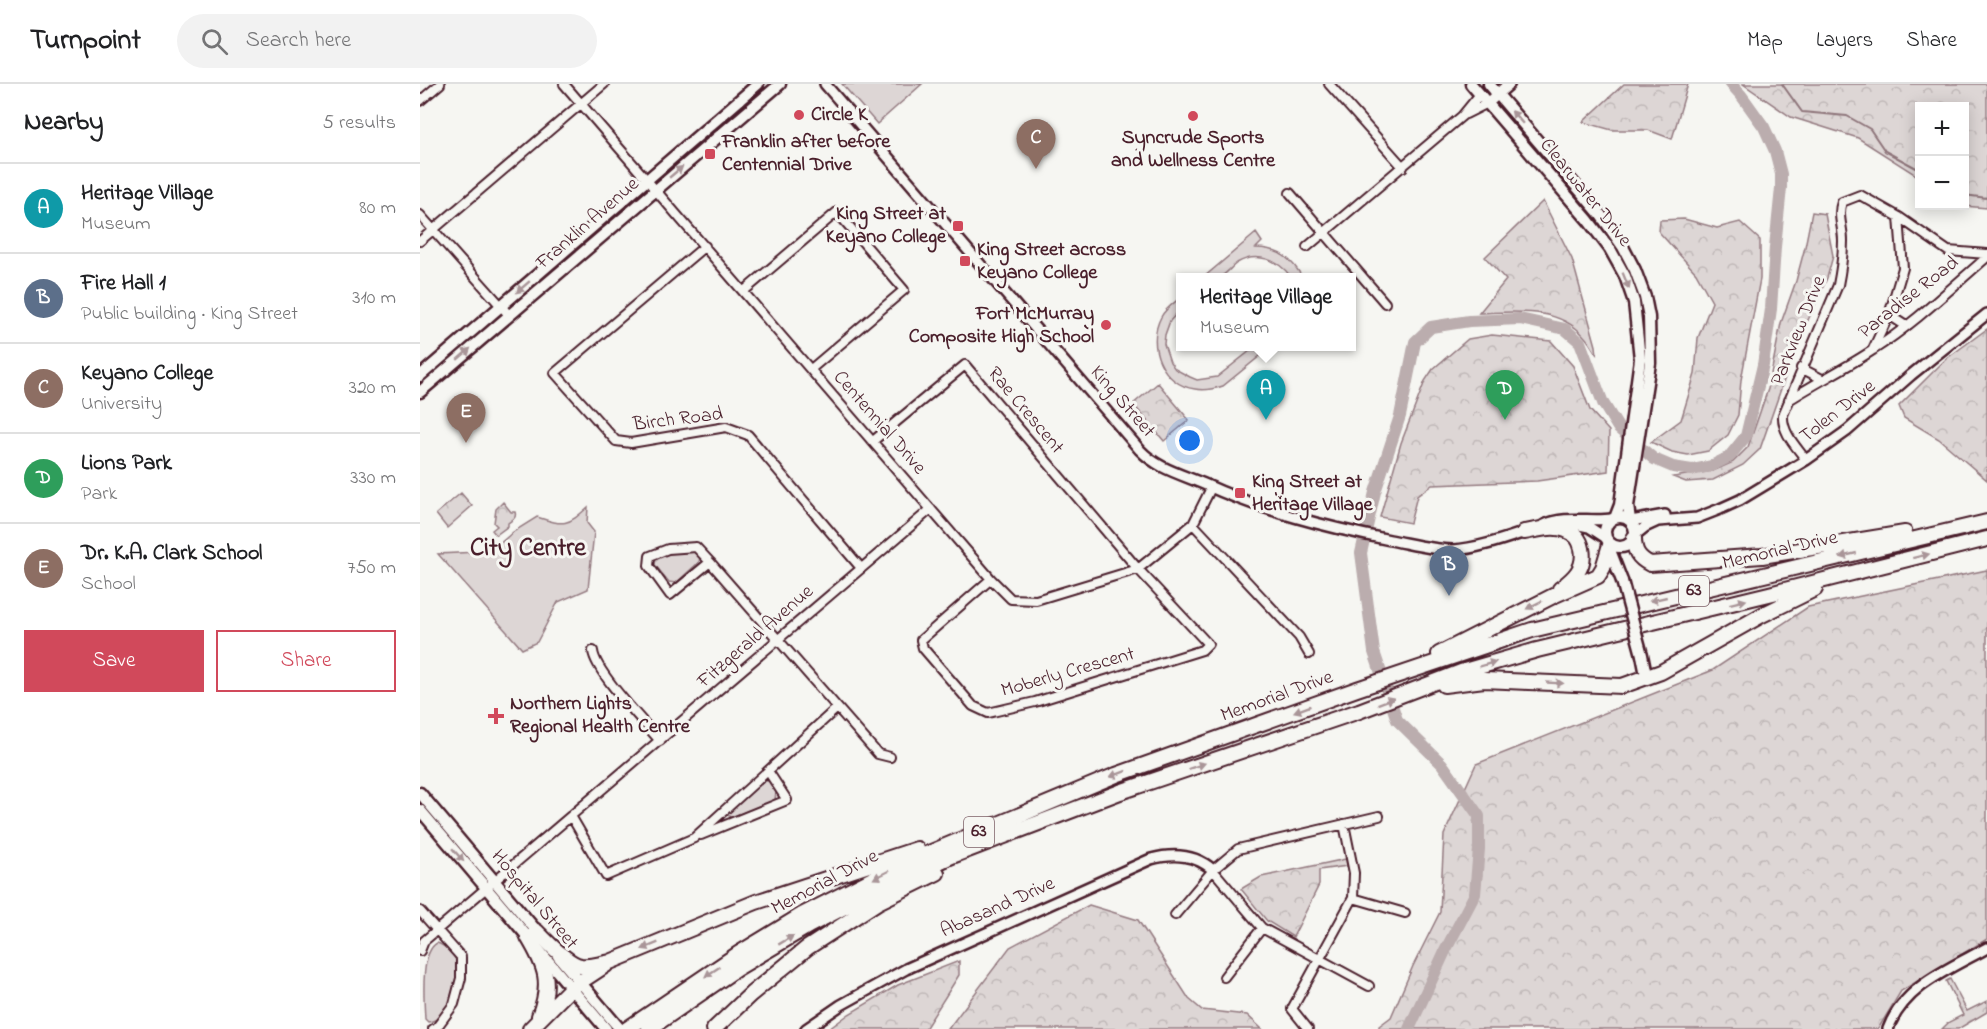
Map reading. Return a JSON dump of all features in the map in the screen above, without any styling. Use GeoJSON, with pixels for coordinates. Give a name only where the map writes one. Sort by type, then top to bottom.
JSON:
{"type":"FeatureCollection","features":[{"type":"Feature","properties":{"kind":"highway"},"geometry":{"type":"LineString","coordinates":[[1632,540],[1637,555],[1650,564],[1684,563],[1761,556],[1987,521]]}},
{"type":"Feature","properties":{"kind":"highway","name":"Memorial Drive"},"geometry":{"type":"LineString","coordinates":[[627,1029],[738,954],[802,915],[900,865],[1116,775],[1357,689],[1543,627],[1987,521]]}},
{"type":"Feature","properties":{"kind":"highway"},"geometry":{"type":"LineString","coordinates":[[1524,532],[1553,528],[1566,530],[1573,533],[1581,543],[1583,557],[1577,573],[1555,595]]}},
{"type":"Feature","properties":{"kind":"highway","name":"Memorial Drive"},"geometry":{"type":"LineString","coordinates":[[649,1029],[736,969],[841,909],[952,856],[1120,792],[1359,711],[1461,672],[1537,650],[1987,539]]}},
{"type":"Feature","properties":{"kind":"highway"},"geometry":{"type":"LineString","coordinates":[[1404,673],[1555,595],[1598,576],[1604,568],[1607,542]]}},
{"type":"Feature","properties":{"kind":"highway"},"geometry":{"type":"LineString","coordinates":[[1413,691],[1484,680],[1622,686],[1646,675],[1661,672],[1762,615],[1844,576]]}},
{"type":"Feature","properties":{"kind":"highway"},"geometry":{"type":"LineString","coordinates":[[532,934],[569,961],[580,966],[594,966],[610,962],[756,902],[1022,814]]}},
{"type":"Feature","properties":{"kind":"highway"},"geometry":{"type":"LineString","coordinates":[[714,1029],[751,994],[807,948],[878,902],[1048,819]]}},
{"type":"Feature","properties":{"kind":"highway"},"geometry":{"type":"LineString","coordinates":[[532,934],[547,979],[546,1000],[533,1025]]}},
{"type":"Feature","properties":{"kind":"highway"},"geometry":{"type":"LineString","coordinates":[[533,1025],[575,985],[610,962]]}},
{"type":"Feature","properties":{"kind":"main road","name":"Franklin Avenue"},"geometry":{"type":"LineString","coordinates":[[420,376],[758,84]]}},
{"type":"Feature","properties":{"kind":"main road","name":"Franklin Avenue"},"geometry":{"type":"LineString","coordinates":[[420,392],[780,84]]}},
{"type":"Feature","properties":{"kind":"main road","name":"Clearwater Drive"},"geometry":{"type":"LineString","coordinates":[[1471,84],[1587,220],[1610,249],[1625,276],[1634,302],[1642,380],[1624,506],[1630,520]]}},
{"type":"Feature","properties":{"kind":"main road","name":"Clearwater Drive"},"geometry":{"type":"LineString","coordinates":[[1490,84],[1600,214],[1623,247],[1645,297],[1649,317],[1650,363],[1642,380]]}},
{"type":"Feature","properties":{"kind":"main road"},"geometry":{"type":"LineString","coordinates":[[1480,94],[1490,84]]}},
{"type":"Feature","properties":{"kind":"main road"},"geometry":{"type":"LineString","coordinates":[[1488,103],[1509,84]]}},
{"type":"Feature","properties":{"kind":"main road","name":"Clearwater Drive"},"geometry":{"type":"LineString","coordinates":[[1614,518],[1624,506]]}},
{"type":"Feature","properties":{"kind":"main road"},"geometry":{"type":"LineString","coordinates":[[1622,581],[1623,558],[1635,529],[1630,520],[1614,518],[1605,528],[1607,542],[1622,581],[1646,675]]}},
{"type":"Feature","properties":{"kind":"main road"},"geometry":{"type":"LineString","coordinates":[[1607,542],[1616,547],[1632,540]]}},
{"type":"Feature","properties":{"kind":"main road","name":"Hospital Street"},"geometry":{"type":"LineString","coordinates":[[420,793],[491,884],[575,985],[620,1029]]}},
{"type":"Feature","properties":{"kind":"main road","name":"Hospital Street"},"geometry":{"type":"LineString","coordinates":[[420,810],[491,884]]}},
{"type":"Feature","properties":{"kind":"main road","name":"Hospital Street"},"geometry":{"type":"LineString","coordinates":[[591,1003],[606,1029]]}},
{"type":"Feature","properties":{"kind":"street"},"geometry":{"type":"LineString","coordinates":[[420,101],[440,84]]}},
{"type":"Feature","properties":{"kind":"street","name":"Centennial Drive"},"geometry":{"type":"LineString","coordinates":[[564,84],[1011,599],[1036,600],[1138,569],[1193,524],[1211,488]]}},
{"type":"Feature","properties":{"kind":"street"},"geometry":{"type":"LineString","coordinates":[[420,241],[604,84]]}},
{"type":"Feature","properties":{"kind":"street","name":"King Street"},"geometry":{"type":"LineString","coordinates":[[825,84],[1140,450],[1160,467],[1280,513],[1351,532],[1453,550],[1468,548],[1551,522],[1569,519],[1614,518]]}},
{"type":"Feature","properties":{"kind":"street"},"geometry":{"type":"LineString","coordinates":[[1329,84],[1403,167]]}},
{"type":"Feature","properties":{"kind":"street"},"geometry":{"type":"LineString","coordinates":[[1307,247],[1462,116],[1480,94]]}},
{"type":"Feature","properties":{"kind":"street"},"geometry":{"type":"LineString","coordinates":[[1462,116],[1488,103]]}},
{"type":"Feature","properties":{"kind":"street"},"geometry":{"type":"LineString","coordinates":[[1290,193],[1385,303]]}},
{"type":"Feature","properties":{"kind":"street","name":"Parkview Drive"},"geometry":{"type":"LineString","coordinates":[[1806,460],[1784,427],[1783,415],[1838,285],[1842,268],[1843,238],[1839,211],[1842,201],[1860,195],[1899,217]]}},
{"type":"Feature","properties":{"kind":"street"},"geometry":{"type":"LineString","coordinates":[[744,291],[837,212],[897,281],[904,290],[811,369]]}},
{"type":"Feature","properties":{"kind":"street"},"geometry":{"type":"LineString","coordinates":[[420,215],[509,315]]}},
{"type":"Feature","properties":{"kind":"street"},"geometry":{"type":"LineString","coordinates":[[1899,217],[1948,251],[1987,255]]}},
{"type":"Feature","properties":{"kind":"street"},"geometry":{"type":"LineString","coordinates":[[1872,350],[1889,315],[1903,268],[1899,217]]}},
{"type":"Feature","properties":{"kind":"street","name":"Birch Road"},"geometry":{"type":"LineString","coordinates":[[705,246],[555,373],[616,441],[631,443],[726,427],[748,435],[861,568]]}},
{"type":"Feature","properties":{"kind":"street","name":"Paradise Road"},"geometry":{"type":"LineString","coordinates":[[1788,401],[1872,350],[1906,326],[1987,255]]}},
{"type":"Feature","properties":{"kind":"street","name":"Tolen Drive"},"geometry":{"type":"LineString","coordinates":[[1632,540],[1645,527],[1658,521],[1697,518],[1740,500],[1806,460],[1846,431],[1987,314]]}},
{"type":"Feature","properties":{"kind":"street"},"geometry":{"type":"LineString","coordinates":[[1889,315],[1906,326]]}},
{"type":"Feature","properties":{"kind":"street","name":"Rae Crescent"},"geometry":{"type":"LineString","coordinates":[[873,441],[964,365],[1138,569]]}},
{"type":"Feature","properties":{"kind":"street"},"geometry":{"type":"LineString","coordinates":[[1802,368],[1822,379]]}},
{"type":"Feature","properties":{"kind":"street","name":"Fitzgerald Avenue"},"geometry":{"type":"LineString","coordinates":[[420,951],[424,941],[436,930],[931,508]]}},
{"type":"Feature","properties":{"kind":"street","name":"Tolen Drive"},"geometry":{"type":"LineString","coordinates":[[1630,520],[1664,515],[1697,518]]}},
{"type":"Feature","properties":{"kind":"street"},"geometry":{"type":"LineString","coordinates":[[1193,524],[1299,637],[1309,654]]}},
{"type":"Feature","properties":{"kind":"street","name":"King Street"},"geometry":{"type":"LineString","coordinates":[[1540,526],[1579,524],[1595,529],[1607,542]]}},
{"type":"Feature","properties":{"kind":"street"},"geometry":{"type":"LineString","coordinates":[[710,562],[670,595],[649,566],[650,556],[668,549],[696,547],[710,562],[878,754],[890,757]]}},
{"type":"Feature","properties":{"kind":"street","name":"Moberly Crescent"},"geometry":{"type":"LineString","coordinates":[[992,579],[921,640],[923,648],[973,706],[988,713],[1035,702],[1202,651],[1208,644],[1138,569]]}},
{"type":"Feature","properties":{"kind":"street"},"geometry":{"type":"LineString","coordinates":[[594,651],[594,657],[602,673],[660,741]]}},
{"type":"Feature","properties":{"kind":"street"},"geometry":{"type":"LineString","coordinates":[[694,838],[837,708]]}},
{"type":"Feature","properties":{"kind":"street"},"geometry":{"type":"LineString","coordinates":[[571,816],[606,876],[787,800],[768,771]]}},
{"type":"Feature","properties":{"kind":"street"},"geometry":{"type":"LineString","coordinates":[[1175,915],[1213,870],[1238,849],[1379,816]]}},
{"type":"Feature","properties":{"kind":"street"},"geometry":{"type":"LineString","coordinates":[[1308,1029],[1292,1009],[1353,898],[1354,873],[1344,824]]}},
{"type":"Feature","properties":{"kind":"street","name":"Abasand Drive"},"geometry":{"type":"LineString","coordinates":[[806,1029],[849,1000],[896,974],[1151,859],[1167,855],[1182,855],[1203,862],[1213,870]]}},
{"type":"Feature","properties":{"kind":"street"},"geometry":{"type":"LineString","coordinates":[[1213,870],[1263,928],[1369,986]]}},
{"type":"Feature","properties":{"kind":"street"},"geometry":{"type":"LineString","coordinates":[[1353,898],[1405,913]]}},
{"type":"Feature","properties":{"kind":"street"},"geometry":{"type":"LineString","coordinates":[[420,911],[461,957],[461,978],[454,1004],[433,1029]]}},
{"type":"Feature","properties":{"kind":"street"},"geometry":{"type":"LineString","coordinates":[[1224,976],[1263,928]]}},
{"type":"Feature","properties":{"kind":"street"},"geometry":{"type":"LineString","coordinates":[[1888,1029],[1897,1009],[1914,991],[1929,980],[1987,948]]}},
{"type":"Feature","properties":{"kind":"green space"},"geometry":{"type":"Polygon","coordinates":[[[842,84],[922,84],[877,124],[842,84]]]}},
{"type":"Feature","properties":{"kind":"green space"},"geometry":{"type":"Polygon","coordinates":[[[1624,84],[1688,84],[1672,139],[1648,130],[1612,130],[1583,122],[1624,84]]]}},
{"type":"Feature","properties":{"kind":"green space"},"geometry":{"type":"Polygon","coordinates":[[[1743,84],[1987,84],[1987,208],[1969,206],[1969,102],[1915,102],[1915,174],[1858,138],[1791,117],[1743,84]]]}},
{"type":"Feature","properties":{"kind":"green space"},"geometry":{"type":"Polygon","coordinates":[[[1543,201],[1572,259],[1597,355],[1584,336],[1573,326],[1549,315],[1521,312],[1479,313],[1506,280],[1485,257],[1543,201]]]}},
{"type":"Feature","properties":{"kind":"green space"},"geometry":{"type":"Polygon","coordinates":[[[1812,212],[1825,214],[1833,256],[1827,278],[1795,349],[1760,449],[1743,465],[1713,480],[1686,482],[1673,477],[1713,471],[1733,462],[1748,447],[1768,389],[1781,323],[1796,281],[1812,212]]]}},
{"type":"Feature","properties":{"kind":"green space"},"geometry":{"type":"Polygon","coordinates":[[[1684,219],[1717,228],[1740,222],[1760,240],[1760,279],[1741,380],[1738,415],[1728,435],[1708,451],[1688,455],[1672,452],[1651,442],[1681,420],[1695,374],[1698,338],[1712,302],[1696,273],[1659,232],[1660,220],[1684,219]]]}},
{"type":"Feature","properties":{"kind":"green space"},"geometry":{"type":"Polygon","coordinates":[[[1256,233],[1262,242],[1256,248],[1264,248],[1284,255],[1300,273],[1288,273],[1267,259],[1252,258],[1237,263],[1225,273],[1209,273],[1256,233]]]}},
{"type":"Feature","properties":{"kind":"green space"},"geometry":{"type":"Polygon","coordinates":[[[1176,301],[1176,314],[1170,321],[1164,344],[1170,362],[1175,369],[1197,380],[1217,377],[1250,351],[1266,351],[1223,386],[1202,390],[1183,386],[1166,372],[1156,351],[1157,328],[1163,314],[1176,301]]]}},
{"type":"Feature","properties":{"kind":"green space"},"geometry":{"type":"Polygon","coordinates":[[[1987,329],[1987,480],[1939,439],[1904,418],[1899,406],[1946,359],[1987,329]]]}},
{"type":"Feature","properties":{"kind":"green space"},"geometry":{"type":"Polygon","coordinates":[[[1492,335],[1551,341],[1573,366],[1590,410],[1609,431],[1608,471],[1537,481],[1432,485],[1417,496],[1410,523],[1380,517],[1401,443],[1425,381],[1433,369],[1468,339],[1492,335]]]}},
{"type":"Feature","properties":{"kind":"green space"},"geometry":{"type":"Polygon","coordinates":[[[1158,383],[1189,420],[1164,441],[1133,404],[1158,383]]]}},
{"type":"Feature","properties":{"kind":"green space"},"geometry":{"type":"Polygon","coordinates":[[[461,493],[472,506],[447,528],[436,514],[461,493]]]}},
{"type":"Feature","properties":{"kind":"green space"},"geometry":{"type":"Polygon","coordinates":[[[503,502],[511,512],[515,512],[515,516],[508,526],[496,535],[492,530],[497,526],[494,523],[496,509],[503,502]]]}},
{"type":"Feature","properties":{"kind":"green space"},"geometry":{"type":"Polygon","coordinates":[[[588,507],[587,523],[594,532],[588,589],[558,602],[537,642],[522,649],[438,554],[478,552],[498,545],[513,532],[537,517],[565,523],[588,507]]]}},
{"type":"Feature","properties":{"kind":"green space"},"geometry":{"type":"Polygon","coordinates":[[[693,550],[700,557],[699,562],[676,583],[669,582],[655,565],[658,558],[667,554],[693,550]]]}},
{"type":"Feature","properties":{"kind":"green space"},"geometry":{"type":"Polygon","coordinates":[[[1987,570],[1987,939],[1901,991],[1878,1029],[1379,1029],[1379,1026],[1391,1017],[1440,912],[1444,835],[1476,764],[1713,670],[1808,607],[1987,570]]]}},
{"type":"Feature","properties":{"kind":"green space"},"geometry":{"type":"Polygon","coordinates":[[[769,781],[776,791],[775,800],[732,817],[727,815],[726,812],[759,783],[769,781]]]}},
{"type":"Feature","properties":{"kind":"green space"},"geometry":{"type":"Polygon","coordinates":[[[1346,859],[1347,866],[1319,870],[1319,885],[1293,937],[1267,921],[1241,889],[1261,877],[1346,859]]]}},
{"type":"Feature","properties":{"kind":"green space"},"geometry":{"type":"Polygon","coordinates":[[[1089,905],[1138,920],[1189,999],[1202,1010],[1247,1015],[1262,1029],[948,1029],[1010,947],[1089,905]]]}},
{"type":"Feature","properties":{"kind":"green space"},"geometry":{"type":"Polygon","coordinates":[[[437,943],[446,948],[454,957],[457,963],[458,979],[448,1007],[442,1015],[428,1022],[425,1019],[425,966],[432,948],[437,943]]]}},
{"type":"Feature","properties":{"kind":"green space"},"geometry":{"type":"Polygon","coordinates":[[[959,961],[959,975],[925,1029],[829,1029],[849,1014],[898,985],[959,961]]]}},
{"type":"Feature","properties":{"kind":"green space"},"geometry":{"type":"Polygon","coordinates":[[[1950,979],[1967,1011],[1987,1001],[1987,1012],[1958,1029],[1942,1029],[1949,1022],[1963,1015],[1946,981],[1950,979]]]}},
{"type":"Feature","properties":{"kind":"waterway"},"geometry":{"type":"LineString","coordinates":[[1409,1029],[1445,951],[1475,894],[1479,849],[1479,816],[1442,764],[1397,720],[1374,652],[1361,553],[1375,492],[1400,416],[1415,342],[1431,327],[1469,321],[1520,319],[1565,329],[1580,342],[1603,403],[1619,429],[1654,459],[1673,467],[1692,470],[1711,466],[1729,457],[1746,436],[1763,365],[1771,309],[1781,188],[1781,174],[1775,151],[1764,127],[1731,84]]}},
{"type":"Feature","properties":{"kind":"waterway"},"geometry":{"type":"LineString","coordinates":[[1782,84],[1802,112],[1847,116],[1870,129],[1885,151],[1915,167]]}},
{"type":"Feature","properties":{"kind":"waterway"},"geometry":{"type":"LineString","coordinates":[[1969,196],[1987,198]]}},
{"type":"Feature","properties":{"kind":"place","name":"Circle K"},"geometry":{"type":"Point","coordinates":[799,115]}},
{"type":"Feature","properties":{"kind":"place","name":"Syncrude Sports and Wellness Centre"},"geometry":{"type":"Point","coordinates":[1193,116]}},
{"type":"Feature","properties":{"kind":"place","name":"Franklin after before Centennial Drive"},"geometry":{"type":"Point","coordinates":[710,154]}},
{"type":"Feature","properties":{"kind":"place","name":"Keyano College"},"geometry":{"type":"Point","coordinates":[1036,169]}},
{"type":"Feature","properties":{"kind":"place","name":"King Street at Keyano College"},"geometry":{"type":"Point","coordinates":[958,226]}},
{"type":"Feature","properties":{"kind":"place","name":"King Street across Keyano College"},"geometry":{"type":"Point","coordinates":[965,261]}},
{"type":"Feature","properties":{"kind":"place","name":"Fort McMurray Composite High School"},"geometry":{"type":"Point","coordinates":[1106,325]}},
{"type":"Feature","properties":{"kind":"place","name":"Heritage Village"},"geometry":{"type":"Point","coordinates":[1266,420]}},
{"type":"Feature","properties":{"kind":"place","name":"Lions Park"},"geometry":{"type":"Point","coordinates":[1505,420]}},
{"type":"Feature","properties":{"kind":"place","name":"Dr. K.A. Clark School"},"geometry":{"type":"Point","coordinates":[466,443]}},
{"type":"Feature","properties":{"kind":"place","name":"King Street at Heritage Village"},"geometry":{"type":"Point","coordinates":[1240,493]}},
{"type":"Feature","properties":{"kind":"place","name":"Fire Hall 1"},"geometry":{"type":"Point","coordinates":[1449,596]}},
{"type":"Feature","properties":{"kind":"place","name":"Northern Lights Regional Health Centre"},"geometry":{"type":"Point","coordinates":[496,716]}},
{"type":"Feature","properties":{"kind":"district","name":"City Centre"},"geometry":{"type":"Point","coordinates":[528,549]}}]}
